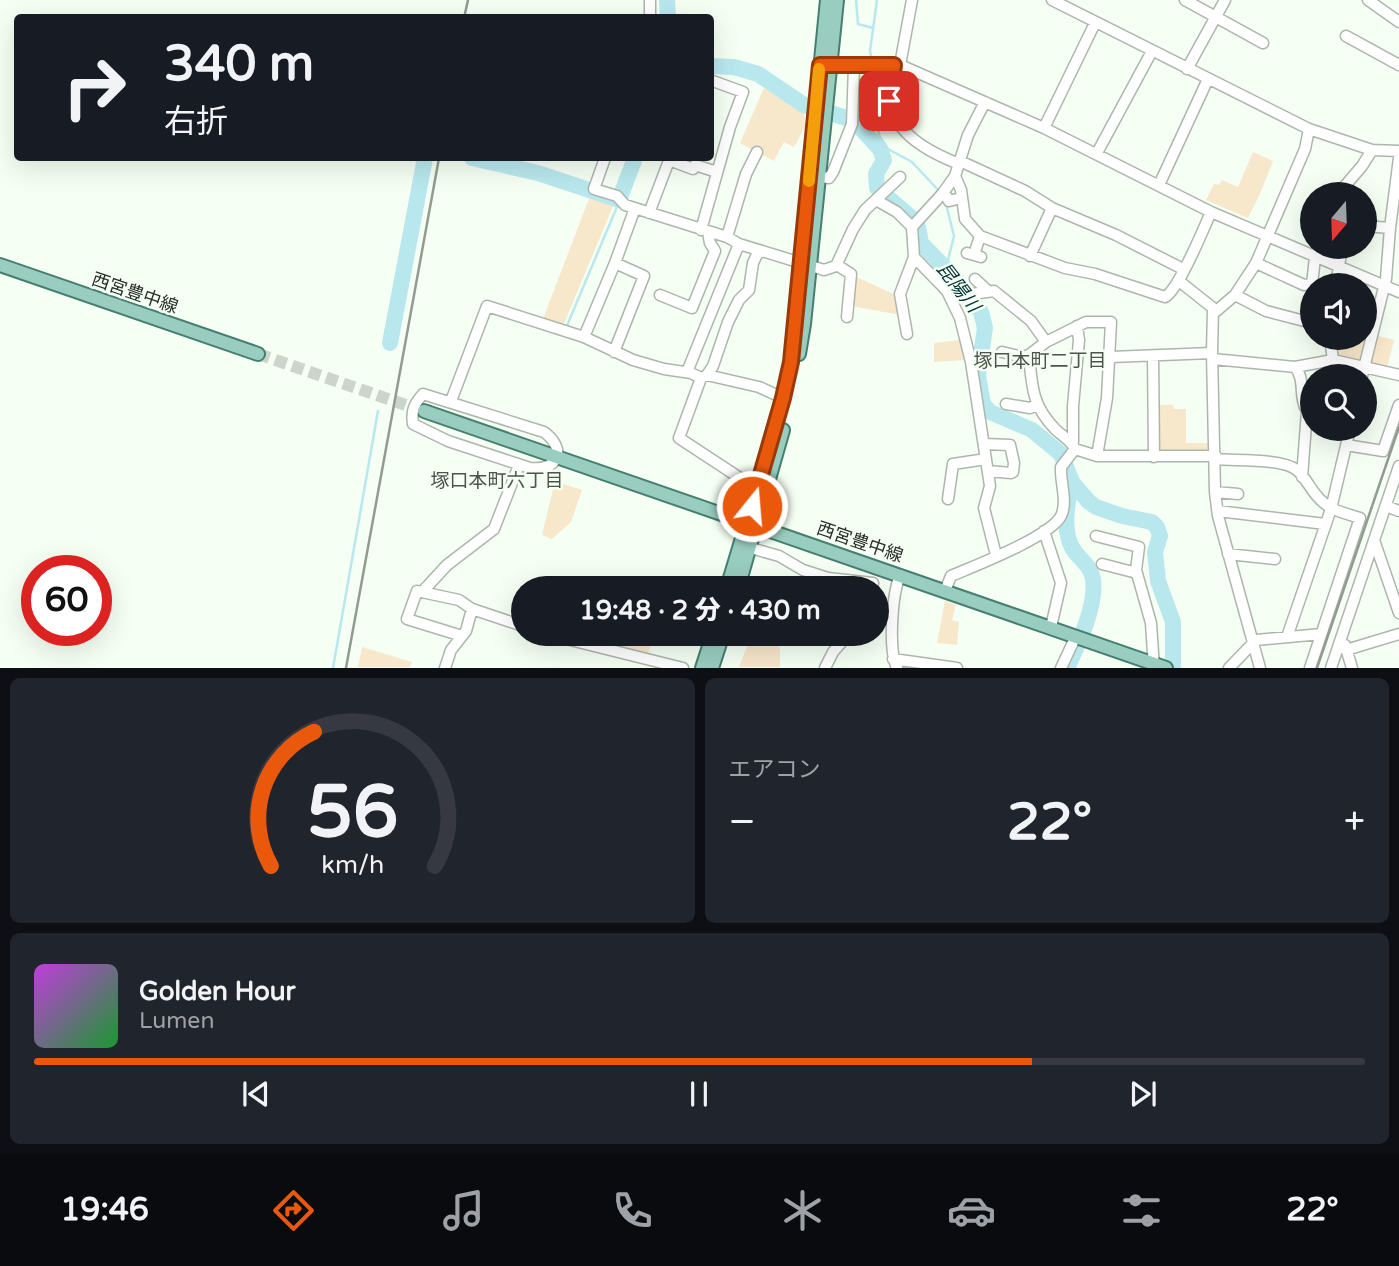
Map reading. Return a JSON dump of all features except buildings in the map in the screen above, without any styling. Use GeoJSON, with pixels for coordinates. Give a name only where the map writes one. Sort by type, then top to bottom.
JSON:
{"type":"FeatureCollection","features":[{"type":"Feature","properties":{"kind":"main road"},"geometry":{"type":"LineString","coordinates":[[825,65],[827,0]]}},
{"type":"Feature","properties":{"kind":"main road"},"geometry":{"type":"LineString","coordinates":[[732,576],[752,524],[794,388],[804,324],[806,265],[825,65],[837,0]]}},
{"type":"Feature","properties":{"kind":"main road"},"geometry":{"type":"LineString","coordinates":[[742,576],[751,548],[757,487],[791,362],[818,177],[820,111]]}},
{"type":"Feature","properties":{"kind":"main road","name":"西宮豊中線"},"geometry":{"type":"LineString","coordinates":[[0,265],[258,354]]}},
{"type":"Feature","properties":{"kind":"main road","name":"西宮豊中線"},"geometry":{"type":"LineString","coordinates":[[424,411],[1158,666]]}},
{"type":"Feature","properties":{"kind":"main road"},"geometry":{"type":"LineString","coordinates":[[702,667],[709,646]]}},
{"type":"Feature","properties":{"kind":"main road"},"geometry":{"type":"LineString","coordinates":[[712,667],[719,646]]}},
{"type":"Feature","properties":{"kind":"street"},"geometry":{"type":"LineString","coordinates":[[912,0],[890,103],[900,128],[908,135],[960,162],[1025,191],[1052,208],[1116,235],[1184,270]]}},
{"type":"Feature","properties":{"kind":"street"},"geometry":{"type":"LineString","coordinates":[[1052,0],[1069,4],[1096,23],[1309,129],[1372,150],[1399,150]]}},
{"type":"Feature","properties":{"kind":"street"},"geometry":{"type":"LineString","coordinates":[[1185,0],[1263,43]]}},
{"type":"Feature","properties":{"kind":"street"},"geometry":{"type":"LineString","coordinates":[[1187,69],[1225,0]]}},
{"type":"Feature","properties":{"kind":"street"},"geometry":{"type":"LineString","coordinates":[[1368,0],[1399,22]]}},
{"type":"Feature","properties":{"kind":"street"},"geometry":{"type":"LineString","coordinates":[[1044,128],[1096,23]]}},
{"type":"Feature","properties":{"kind":"street"},"geometry":{"type":"LineString","coordinates":[[1346,36],[1399,65]]}},
{"type":"Feature","properties":{"kind":"street"},"geometry":{"type":"LineString","coordinates":[[1097,153],[1152,51]]}},
{"type":"Feature","properties":{"kind":"street"},"geometry":{"type":"LineString","coordinates":[[825,65],[897,65],[1044,128],[1211,212],[1300,252]]}},
{"type":"Feature","properties":{"kind":"street"},"geometry":{"type":"LineString","coordinates":[[818,177],[830,178],[853,121],[854,67]]}},
{"type":"Feature","properties":{"kind":"street"},"geometry":{"type":"LineString","coordinates":[[1159,185],[1208,79]]}},
{"type":"Feature","properties":{"kind":"street"},"geometry":{"type":"LineString","coordinates":[[660,295],[692,308],[715,251],[704,231],[730,127],[743,92],[714,81]]}},
{"type":"Feature","properties":{"kind":"street"},"geometry":{"type":"LineString","coordinates":[[907,334],[900,293],[914,257],[914,225],[943,194],[955,176],[968,135],[985,102]]}},
{"type":"Feature","properties":{"kind":"street"},"geometry":{"type":"LineString","coordinates":[[1214,313],[1236,295],[1256,263],[1304,149],[1309,129]]}},
{"type":"Feature","properties":{"kind":"street"},"geometry":{"type":"LineString","coordinates":[[1348,182],[1372,150]]}},
{"type":"Feature","properties":{"kind":"street"},"geometry":{"type":"LineString","coordinates":[[727,237],[747,174],[757,152]]}},
{"type":"Feature","properties":{"kind":"street"},"geometry":{"type":"LineString","coordinates":[[1377,308],[1384,287],[1393,231],[1399,158]]}},
{"type":"Feature","properties":{"kind":"street"},"geometry":{"type":"LineString","coordinates":[[604,161],[594,189],[619,198],[625,205],[727,237],[739,244],[828,270],[837,265],[858,221],[900,177]]}},
{"type":"Feature","properties":{"kind":"street"},"geometry":{"type":"LineString","coordinates":[[649,213],[668,161]]}},
{"type":"Feature","properties":{"kind":"street"},"geometry":{"type":"LineString","coordinates":[[674,161],[693,169],[695,165],[718,172]]}},
{"type":"Feature","properties":{"kind":"street"},"geometry":{"type":"LineString","coordinates":[[955,176],[961,190],[965,219],[980,236],[1065,268],[1096,274],[1165,297],[1170,295],[1179,281],[1211,212]]}},
{"type":"Feature","properties":{"kind":"street"},"geometry":{"type":"LineString","coordinates":[[943,194],[949,201],[961,198]]}},
{"type":"Feature","properties":{"kind":"street"},"geometry":{"type":"LineString","coordinates":[[880,196],[914,225]]}},
{"type":"Feature","properties":{"kind":"street"},"geometry":{"type":"LineString","coordinates":[[584,337],[635,208]]}},
{"type":"Feature","properties":{"kind":"street"},"geometry":{"type":"LineString","coordinates":[[1030,256],[1052,208]]}},
{"type":"Feature","properties":{"kind":"street"},"geometry":{"type":"LineString","coordinates":[[974,255],[980,236]]}},
{"type":"Feature","properties":{"kind":"street"},"geometry":{"type":"LineString","coordinates":[[687,372],[739,244]]}},
{"type":"Feature","properties":{"kind":"street"},"geometry":{"type":"LineString","coordinates":[[757,487],[679,438],[704,376],[719,354],[728,321],[739,300],[748,290],[753,263],[760,250]]}},
{"type":"Feature","properties":{"kind":"street"},"geometry":{"type":"LineString","coordinates":[[914,257],[947,291],[965,334],[990,486],[984,508],[996,555]]}},
{"type":"Feature","properties":{"kind":"street"},"geometry":{"type":"LineString","coordinates":[[1256,263],[1304,285],[1312,284],[1312,259]]}},
{"type":"Feature","properties":{"kind":"street"},"geometry":{"type":"LineString","coordinates":[[1317,259],[1399,292]]}},
{"type":"Feature","properties":{"kind":"street"},"geometry":{"type":"LineString","coordinates":[[1338,273],[1340,259]]}},
{"type":"Feature","properties":{"kind":"street"},"geometry":{"type":"LineString","coordinates":[[614,352],[644,276],[615,264]]}},
{"type":"Feature","properties":{"kind":"street"},"geometry":{"type":"LineString","coordinates":[[837,265],[851,274],[847,317]]}},
{"type":"Feature","properties":{"kind":"street"},"geometry":{"type":"LineString","coordinates":[[975,279],[988,291]]}},
{"type":"Feature","properties":{"kind":"street"},"geometry":{"type":"LineString","coordinates":[[1179,281],[1213,307],[1212,356],[1218,511],[1260,667]]}},
{"type":"Feature","properties":{"kind":"street"},"geometry":{"type":"LineString","coordinates":[[950,297],[994,292],[1031,321],[1046,342]]}},
{"type":"Feature","properties":{"kind":"street"},"geometry":{"type":"LineString","coordinates":[[1236,295],[1266,311],[1300,320]]}},
{"type":"Feature","properties":{"kind":"street"},"geometry":{"type":"LineString","coordinates":[[451,401],[488,306],[584,337],[614,352],[664,369],[759,387],[783,398]]}},
{"type":"Feature","properties":{"kind":"street"},"geometry":{"type":"LineString","coordinates":[[1002,352],[1023,357],[1086,322],[1111,322],[1111,356],[1105,417],[1097,456]]}},
{"type":"Feature","properties":{"kind":"street"},"geometry":{"type":"LineString","coordinates":[[946,591],[951,576],[1022,544],[1044,531],[1061,514],[1064,502],[1062,464],[1073,449],[1073,406],[1079,340],[1077,327]]}},
{"type":"Feature","properties":{"kind":"street"},"geometry":{"type":"LineString","coordinates":[[1332,350],[1333,360]]}},
{"type":"Feature","properties":{"kind":"street"},"geometry":{"type":"LineString","coordinates":[[1029,355],[1034,398],[1073,449],[1097,456],[1216,458],[1285,465],[1297,471],[1318,498],[1331,509],[1360,518],[1310,667]]}},
{"type":"Feature","properties":{"kind":"street"},"geometry":{"type":"LineString","coordinates":[[1111,356],[1212,356],[1295,367],[1333,360],[1344,364]]}},
{"type":"Feature","properties":{"kind":"street"},"geometry":{"type":"LineString","coordinates":[[1153,356],[1154,457]]}},
{"type":"Feature","properties":{"kind":"street"},"geometry":{"type":"LineString","coordinates":[[1295,367],[1301,377],[1303,405],[1307,411],[1303,477]]}},
{"type":"Feature","properties":{"kind":"street"},"geometry":{"type":"LineString","coordinates":[[1377,373],[1399,375]]}},
{"type":"Feature","properties":{"kind":"street"},"geometry":{"type":"LineString","coordinates":[[423,394],[451,401],[544,432],[554,440],[557,448],[551,466],[544,470],[519,465],[448,441],[414,424],[412,414],[415,402],[423,394]]}},
{"type":"Feature","properties":{"kind":"street"},"geometry":{"type":"LineString","coordinates":[[1006,404],[1030,408],[1038,405]]}},
{"type":"Feature","properties":{"kind":"street"},"geometry":{"type":"LineString","coordinates":[[1346,445],[1383,451],[1399,405]]}},
{"type":"Feature","properties":{"kind":"street"},"geometry":{"type":"LineString","coordinates":[[1287,637],[1331,509],[1347,441]]}},
{"type":"Feature","properties":{"kind":"street"},"geometry":{"type":"LineString","coordinates":[[984,444],[1010,445],[1014,464],[1011,473],[988,471]]}},
{"type":"Feature","properties":{"kind":"street"},"geometry":{"type":"LineString","coordinates":[[948,499],[953,464],[986,459]]}},
{"type":"Feature","properties":{"kind":"street"},"geometry":{"type":"LineString","coordinates":[[425,592],[447,565],[494,529],[519,465]]}},
{"type":"Feature","properties":{"kind":"street"},"geometry":{"type":"LineString","coordinates":[[1331,667],[1399,466]]}},
{"type":"Feature","properties":{"kind":"street"},"geometry":{"type":"LineString","coordinates":[[1216,492],[1238,494]]}},
{"type":"Feature","properties":{"kind":"street"},"geometry":{"type":"LineString","coordinates":[[1386,506],[1399,511]]}},
{"type":"Feature","properties":{"kind":"street"},"geometry":{"type":"LineString","coordinates":[[1218,511],[1325,524]]}},
{"type":"Feature","properties":{"kind":"street"},"geometry":{"type":"LineString","coordinates":[[1044,531],[1061,583],[1051,627]]}},
{"type":"Feature","properties":{"kind":"street"},"geometry":{"type":"LineString","coordinates":[[1096,536],[1139,547],[1137,573],[1151,623],[1158,666]]}},
{"type":"Feature","properties":{"kind":"street"},"geometry":{"type":"LineString","coordinates":[[1374,540],[1399,612]]}},
{"type":"Feature","properties":{"kind":"street"},"geometry":{"type":"LineString","coordinates":[[751,548],[779,556],[803,570],[822,576]]}},
{"type":"Feature","properties":{"kind":"street"},"geometry":{"type":"LineString","coordinates":[[1228,554],[1275,559]]}},
{"type":"Feature","properties":{"kind":"street"},"geometry":{"type":"LineString","coordinates":[[1102,564],[1137,573]]}},
{"type":"Feature","properties":{"kind":"street"},"geometry":{"type":"LineString","coordinates":[[876,576],[880,568]]}},
{"type":"Feature","properties":{"kind":"street"},"geometry":{"type":"LineString","coordinates":[[900,575],[896,586],[895,663],[957,667]]}},
{"type":"Feature","properties":{"kind":"street"},"geometry":{"type":"LineString","coordinates":[[462,636],[407,618],[417,591],[459,600],[472,609],[511,622]]}},
{"type":"Feature","properties":{"kind":"street"},"geometry":{"type":"LineString","coordinates":[[445,667],[451,650],[466,631],[472,609]]}},
{"type":"Feature","properties":{"kind":"street"},"geometry":{"type":"LineString","coordinates":[[1229,667],[1256,640],[1321,634]]}},
{"type":"Feature","properties":{"kind":"street"},"geometry":{"type":"LineString","coordinates":[[1346,650],[1399,634]]}},
{"type":"Feature","properties":{"kind":"street"},"geometry":{"type":"LineString","coordinates":[[1342,636],[1352,667]]}},
{"type":"Feature","properties":{"kind":"street"},"geometry":{"type":"LineString","coordinates":[[1061,667],[1079,637]]}},
{"type":"Feature","properties":{"kind":"street"},"geometry":{"type":"LineString","coordinates":[[596,646],[683,667]]}},
{"type":"Feature","properties":{"kind":"street"},"geometry":{"type":"LineString","coordinates":[[825,667],[838,646]]}},
{"type":"Feature","properties":{"kind":"shaded area"},"geometry":{"type":"Polygon","coordinates":[[[764,88],[804,111],[805,127],[794,147],[784,142],[774,161],[740,143],[764,88]]]}},
{"type":"Feature","properties":{"kind":"shaded area"},"geometry":{"type":"Polygon","coordinates":[[[1253,152],[1273,161],[1248,218],[1206,200],[1214,184],[1219,185],[1222,180],[1238,187],[1253,152]]]}},
{"type":"Feature","properties":{"kind":"shaded area"},"geometry":{"type":"Polygon","coordinates":[[[590,196],[614,204],[563,326],[543,319],[590,196]]]}},
{"type":"Feature","properties":{"kind":"shaded area"},"geometry":{"type":"Polygon","coordinates":[[[854,276],[896,295],[900,315],[851,306],[854,276]]]}},
{"type":"Feature","properties":{"kind":"shaded area"},"geometry":{"type":"Polygon","coordinates":[[[1377,336],[1394,340],[1387,368],[1370,364],[1372,350],[1377,350],[1377,336]]]}},
{"type":"Feature","properties":{"kind":"shaded area"},"geometry":{"type":"Polygon","coordinates":[[[961,340],[966,360],[934,362],[934,343],[961,340]]]}},
{"type":"Feature","properties":{"kind":"shaded area"},"geometry":{"type":"Polygon","coordinates":[[[1335,350],[1364,350],[1362,360],[1344,359],[1335,350]]]}},
{"type":"Feature","properties":{"kind":"shaded area"},"geometry":{"type":"Polygon","coordinates":[[[1156,405],[1173,405],[1174,409],[1186,409],[1186,443],[1211,443],[1212,452],[1157,453],[1156,405]]]}},
{"type":"Feature","properties":{"kind":"shaded area"},"geometry":{"type":"Polygon","coordinates":[[[555,481],[582,490],[571,522],[552,539],[542,535],[555,481]]]}},
{"type":"Feature","properties":{"kind":"shaded area"},"geometry":{"type":"Polygon","coordinates":[[[945,601],[956,605],[952,620],[959,622],[957,645],[937,643],[945,601]]]}},
{"type":"Feature","properties":{"kind":"shaded area"},"geometry":{"type":"Polygon","coordinates":[[[620,646],[651,646],[648,653],[620,646]]]}},
{"type":"Feature","properties":{"kind":"shaded area"},"geometry":{"type":"Polygon","coordinates":[[[747,646],[779,646],[780,667],[739,667],[747,646]]]}},
{"type":"Feature","properties":{"kind":"shaded area"},"geometry":{"type":"Polygon","coordinates":[[[362,647],[412,662],[410,667],[358,667],[362,647]]]}},
{"type":"Feature","properties":{"kind":"waterway","name":"昆陽川"},"geometry":{"type":"LineString","coordinates":[[667,0],[668,14]]}},
{"type":"Feature","properties":{"kind":"waterway"},"geometry":{"type":"LineString","coordinates":[[856,0],[858,24],[873,28]]}},
{"type":"Feature","properties":{"kind":"waterway"},"geometry":{"type":"LineString","coordinates":[[877,0],[870,51],[877,88],[875,121],[880,137],[888,149],[912,162],[940,192]]}},
{"type":"Feature","properties":{"kind":"waterway","name":"昆陽川"},"geometry":{"type":"LineString","coordinates":[[714,66],[734,67],[758,74],[804,105],[853,120],[880,149],[884,160],[876,174],[877,188],[914,220],[921,243],[957,280],[981,312],[985,328],[978,375],[983,404],[990,412],[1032,430],[1061,454],[1072,482],[1096,507],[1152,522],[1157,527],[1160,536],[1155,552],[1158,581],[1173,622],[1173,668]]}},
{"type":"Feature","properties":{"kind":"waterway"},"geometry":{"type":"LineString","coordinates":[[390,343],[424,161]]}},
{"type":"Feature","properties":{"kind":"waterway"},"geometry":{"type":"LineString","coordinates":[[485,161],[538,173],[619,200],[634,161]]}},
{"type":"Feature","properties":{"kind":"waterway"},"geometry":{"type":"LineString","coordinates":[[566,328],[619,202]]}},
{"type":"Feature","properties":{"kind":"waterway"},"geometry":{"type":"LineString","coordinates":[[946,204],[954,236],[946,268]]}},
{"type":"Feature","properties":{"kind":"waterway"},"geometry":{"type":"LineString","coordinates":[[333,668],[378,411]]}},
{"type":"Feature","properties":{"kind":"waterway"},"geometry":{"type":"LineString","coordinates":[[1067,668],[1086,625],[1093,589],[1090,571],[1075,552],[1068,536],[1067,509],[1072,482]]}},
{"type":"Feature","properties":{"kind":"waterway"},"geometry":{"type":"LineString","coordinates":[[1383,552],[1395,587]]}},
{"type":"Feature","properties":{"kind":"tunnel"},"geometry":{"type":"LineString","coordinates":[[258,354],[423,411]]}},
{"type":"Feature","properties":{"kind":"railway"},"geometry":{"type":"LineString","coordinates":[[465,14],[468,0]]}},
{"type":"Feature","properties":{"kind":"railway"},"geometry":{"type":"LineString","coordinates":[[346,668],[438,161]]}},
{"type":"Feature","properties":{"kind":"railway"},"geometry":{"type":"LineString","coordinates":[[1317,668],[1399,427]]}},
{"type":"Feature","properties":{"kind":"slow traffic"},"geometry":{"type":"LineString","coordinates":[[809,181],[819,69]]}},
{"type":"Feature","properties":{"kind":"district","name":"塚口本町二丁目"},"geometry":{"type":"Point","coordinates":[1040,360]}},
{"type":"Feature","properties":{"kind":"district","name":"塚口本町六丁目"},"geometry":{"type":"Point","coordinates":[497,480]}},
{"type":"Feature","properties":{"kind":"route"},"geometry":{"type":"LineString","coordinates":[[752,506],[791,362],[820,65],[894,65],[889,101]]}}]}
